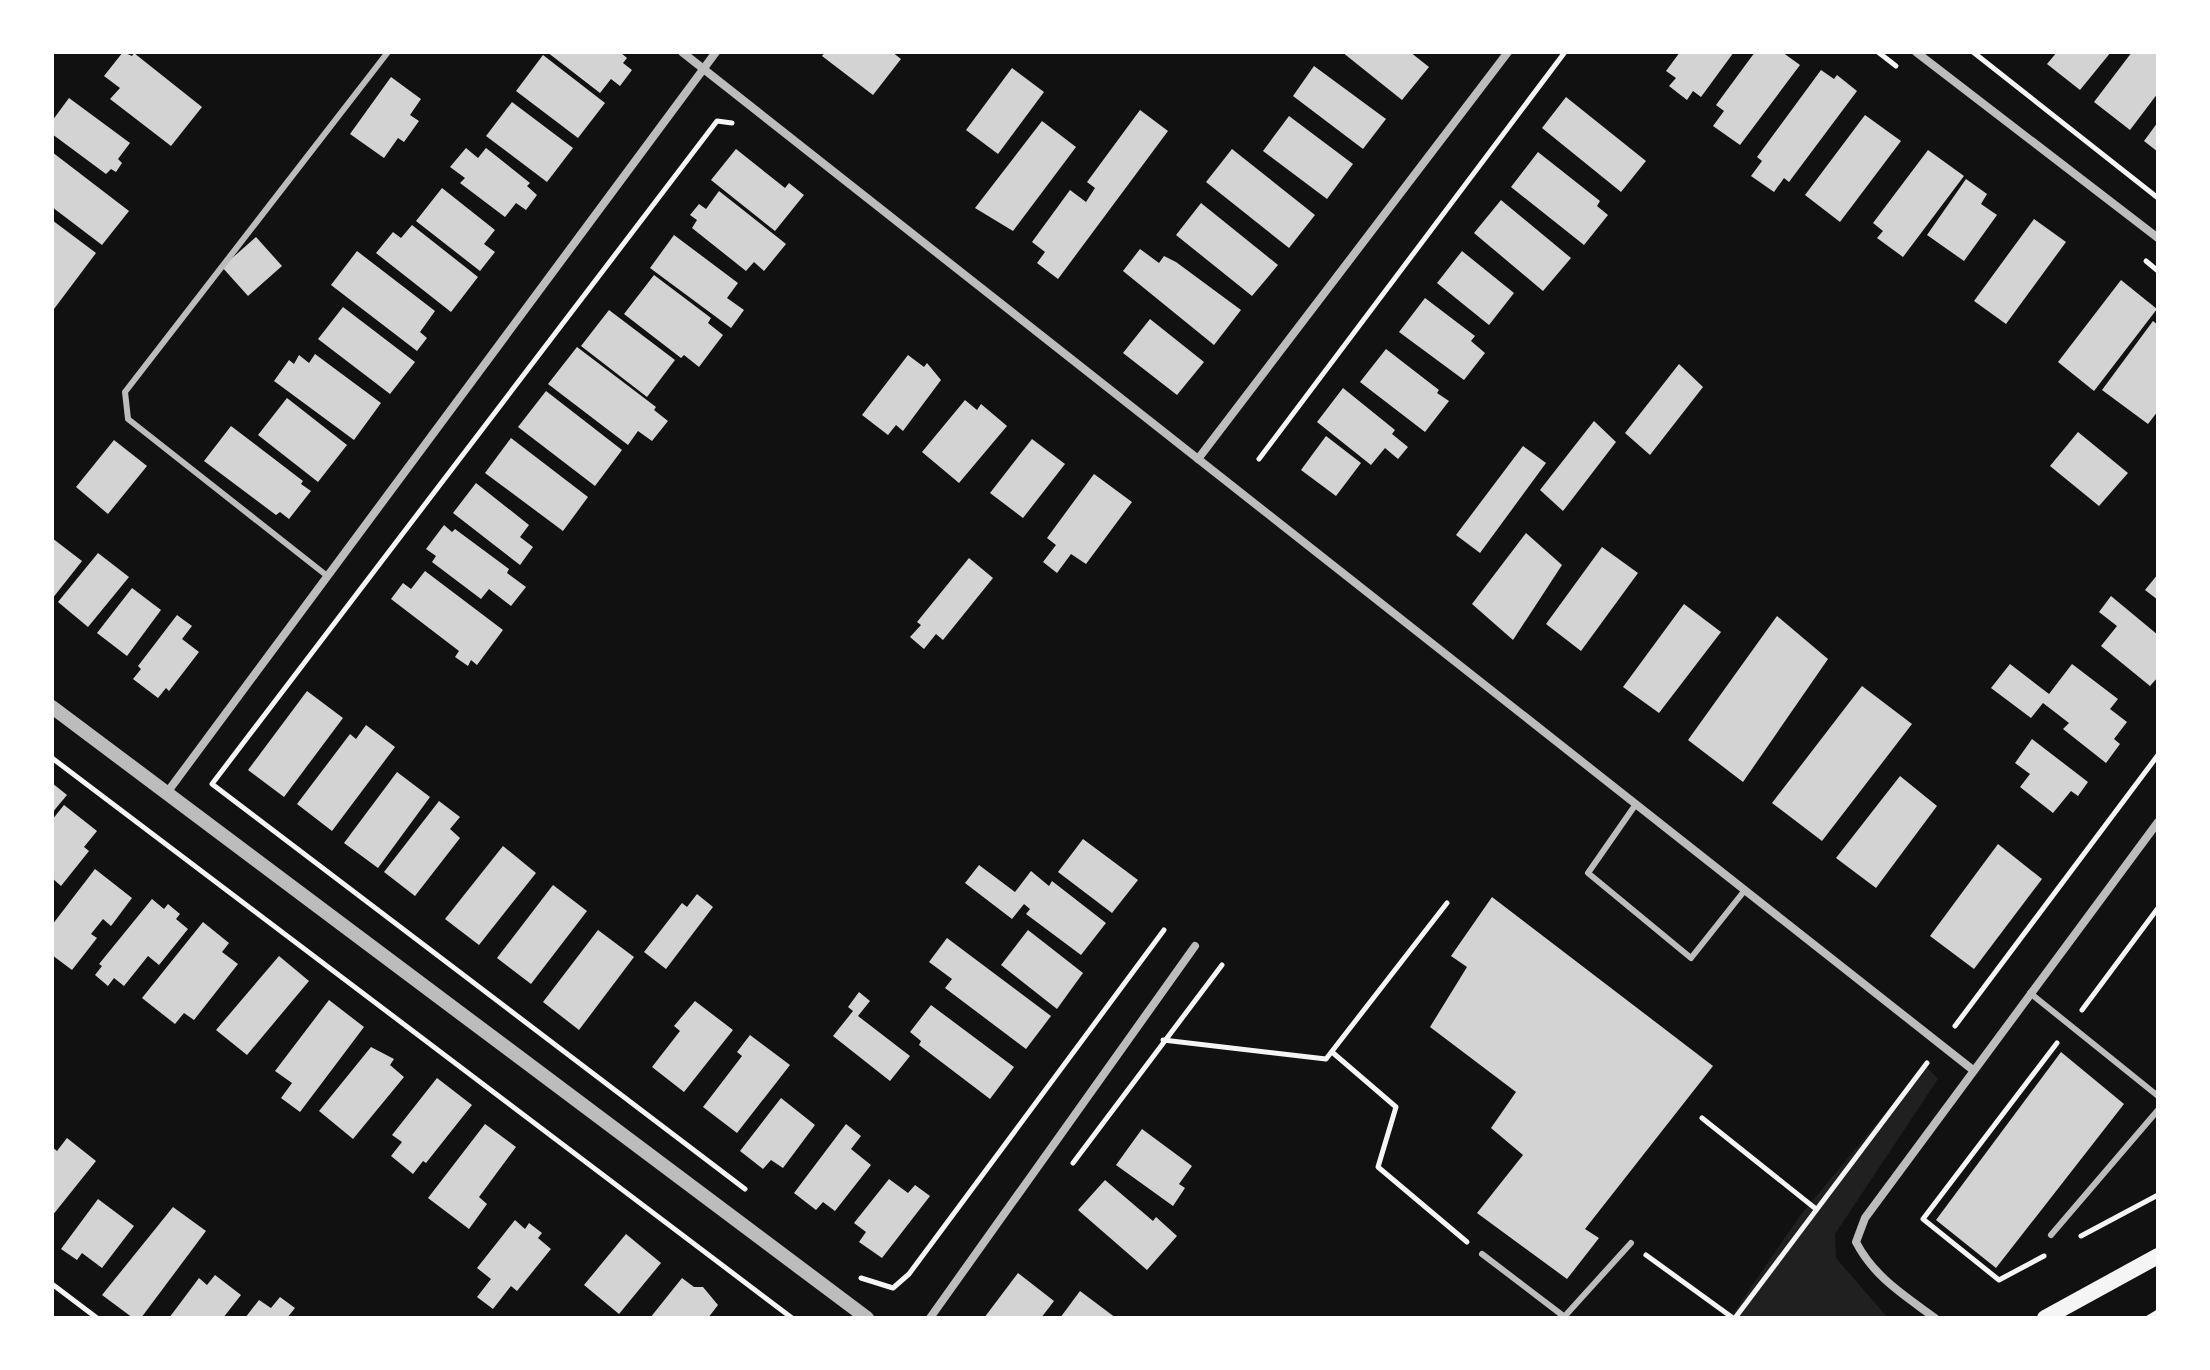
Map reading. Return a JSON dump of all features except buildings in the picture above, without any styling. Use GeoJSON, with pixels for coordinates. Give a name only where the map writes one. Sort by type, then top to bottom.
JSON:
{"type":"FeatureCollection","features":[{"type":"Feature","properties":{"kind":"main road"},"geometry":{"type":"LineString","coordinates":[[2045,1318],[2158,1256]]}},
{"type":"Feature","properties":{"kind":"street"},"geometry":{"type":"LineString","coordinates":[[682,52],[1973,1070]]}},
{"type":"Feature","properties":{"kind":"street"},"geometry":{"type":"LineString","coordinates":[[166,795],[716,52]]}},
{"type":"Feature","properties":{"kind":"street"},"geometry":{"type":"LineString","coordinates":[[1198,459],[1508,52]]}},
{"type":"Feature","properties":{"kind":"street"},"geometry":{"type":"LineString","coordinates":[[1916,52],[2158,238]]}},
{"type":"Feature","properties":{"kind":"street"},"geometry":{"type":"LineString","coordinates":[[52,707],[867,1318]]}},
{"type":"Feature","properties":{"kind":"street"},"geometry":{"type":"LineString","coordinates":[[1935,1318],[1886,1282],[1866,1262],[1856,1242],[1871,1209],[2158,822]]}},
{"type":"Feature","properties":{"kind":"street"},"geometry":{"type":"LineString","coordinates":[[930,1318],[1195,946]]}},
{"type":"Feature","properties":{"kind":"lane"},"geometry":{"type":"LineString","coordinates":[[326,575],[128,419],[125,392],[388,52]]}},
{"type":"Feature","properties":{"kind":"lane"},"geometry":{"type":"LineString","coordinates":[[1636,804],[1588,873],[1691,958],[1745,890]]}},
{"type":"Feature","properties":{"kind":"lane"},"geometry":{"type":"LineString","coordinates":[[2030,993],[2158,1096]]}},
{"type":"Feature","properties":{"kind":"lane"},"geometry":{"type":"LineString","coordinates":[[2051,1235],[2158,1110]]}},
{"type":"Feature","properties":{"kind":"lane"},"geometry":{"type":"LineString","coordinates":[[1482,1254],[1565,1317],[1631,1243]]}},
{"type":"Feature","properties":{"kind":"path"},"geometry":{"type":"LineString","coordinates":[[1259,459],[1565,52]]}},
{"type":"Feature","properties":{"kind":"path"},"geometry":{"type":"LineString","coordinates":[[1973,52],[2158,198]]}},
{"type":"Feature","properties":{"kind":"path"},"geometry":{"type":"LineString","coordinates":[[739,125],[717,121],[212,784],[750,1193]]}},
{"type":"Feature","properties":{"kind":"path"},"geometry":{"type":"LineString","coordinates":[[52,758],[792,1318]]}},
{"type":"Feature","properties":{"kind":"path"},"geometry":{"type":"LineString","coordinates":[[1131,1035],[1326,1059],[1447,903]]}},
{"type":"Feature","properties":{"kind":"path"},"geometry":{"type":"LineString","coordinates":[[1923,1219],[2158,908]]}},
{"type":"Feature","properties":{"kind":"path"},"geometry":{"type":"LineString","coordinates":[[850,1269],[862,1279],[893,1288],[909,1274],[1164,930]]}},
{"type":"Feature","properties":{"kind":"path"},"geometry":{"type":"LineString","coordinates":[[1071,1166],[1222,965]]}},
{"type":"Feature","properties":{"kind":"path"},"geometry":{"type":"LineString","coordinates":[[1332,1052],[1396,1107],[1378,1167],[1482,1254]]}},
{"type":"Feature","properties":{"kind":"path"},"geometry":{"type":"LineString","coordinates":[[1702,1118],[1816,1209]]}},
{"type":"Feature","properties":{"kind":"path"},"geometry":{"type":"LineString","coordinates":[[1631,1243],[1733,1318]]}},
{"type":"Feature","properties":{"kind":"path"},"geometry":{"type":"LineString","coordinates":[[52,1284],[97,1318]]}},
{"type":"Feature","properties":{"kind":"path"},"geometry":{"type":"LineString","coordinates":[[2148,1318],[2158,1312]]}},
{"type":"Feature","properties":{"kind":"shaded area"},"geometry":{"type":"Polygon","coordinates":[[[1925,1065],[1938,1079],[1835,1234],[1836,1258],[1888,1318],[1730,1318],[1799,1217],[1925,1065]]]}}]}
